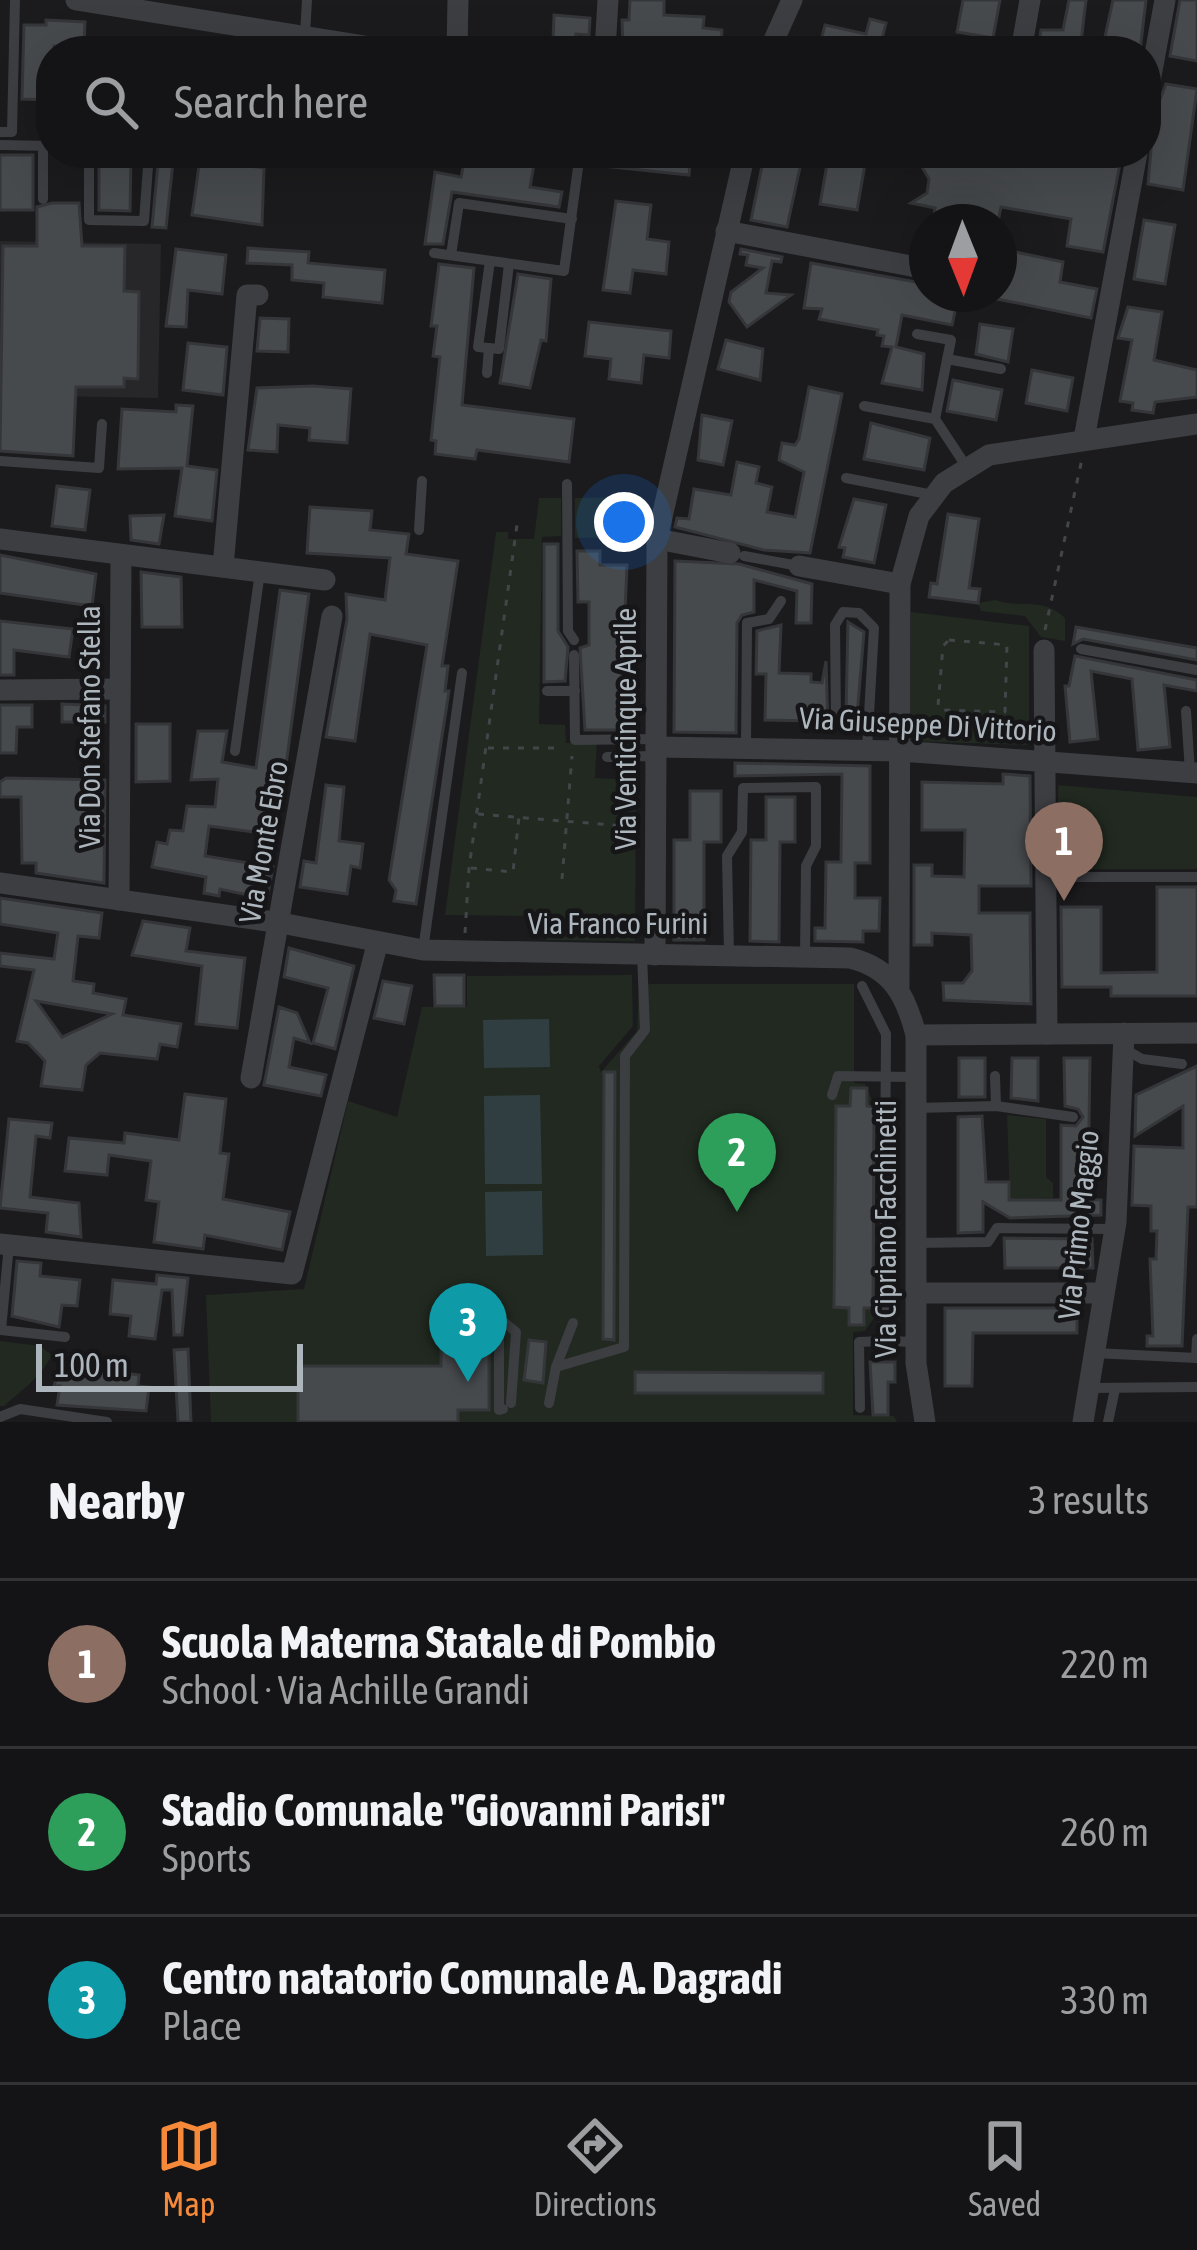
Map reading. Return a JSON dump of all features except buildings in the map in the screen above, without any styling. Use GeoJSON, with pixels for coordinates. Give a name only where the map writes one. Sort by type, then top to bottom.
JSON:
{"type":"FeatureCollection","features":[{"type":"Feature","properties":{"kind":"street"},"geometry":{"type":"LineString","coordinates":[[76,0],[311,36]]}},
{"type":"Feature","properties":{"kind":"street"},"geometry":{"type":"LineString","coordinates":[[457,36],[458,0]]}},
{"type":"Feature","properties":{"kind":"street"},"geometry":{"type":"LineString","coordinates":[[605,36],[608,0]]}},
{"type":"Feature","properties":{"kind":"street"},"geometry":{"type":"LineString","coordinates":[[776,36],[792,0]]}},
{"type":"Feature","properties":{"kind":"street"},"geometry":{"type":"LineString","coordinates":[[1024,36],[1030,0]]}},
{"type":"Feature","properties":{"kind":"street"},"geometry":{"type":"LineString","coordinates":[[1158,36],[1165,0]]}},
{"type":"Feature","properties":{"kind":"street","name":"Via Venticinque Aprile"},"geometry":{"type":"LineString","coordinates":[[648,955],[656,829],[657,538],[741,168]]}},
{"type":"Feature","properties":{"kind":"street"},"geometry":{"type":"LineString","coordinates":[[1084,439],[1134,168]]}},
{"type":"Feature","properties":{"kind":"street"},"geometry":{"type":"LineString","coordinates":[[726,231],[909,266]]}},
{"type":"Feature","properties":{"kind":"street"},"geometry":{"type":"LineString","coordinates":[[223,567],[247,295],[258,296]]}},
{"type":"Feature","properties":{"kind":"street"},"geometry":{"type":"LineString","coordinates":[[1197,424],[1016,448],[967,466],[933,495],[910,535],[900,584],[899,987],[916,1035],[1047,1034],[1124,1041],[1197,1033]]}},
{"type":"Feature","properties":{"kind":"street"},"geometry":{"type":"LineString","coordinates":[[657,538],[737,555]]}},
{"type":"Feature","properties":{"kind":"street"},"geometry":{"type":"LineString","coordinates":[[0,539],[325,580]]}},
{"type":"Feature","properties":{"kind":"street","name":"Via Don Stefano Stella"},"geometry":{"type":"LineString","coordinates":[[119,900],[121,555]]}},
{"type":"Feature","properties":{"kind":"street"},"geometry":{"type":"LineString","coordinates":[[799,566],[900,584]]}},
{"type":"Feature","properties":{"kind":"street","name":"Via Monte Ebro"},"geometry":{"type":"LineString","coordinates":[[250,1078],[332,616]]}},
{"type":"Feature","properties":{"kind":"street"},"geometry":{"type":"LineString","coordinates":[[1045,650],[1047,1034]]}},
{"type":"Feature","properties":{"kind":"street"},"geometry":{"type":"LineString","coordinates":[[0,690],[120,689]]}},
{"type":"Feature","properties":{"kind":"street","name":"Via Giuseppe Di Vittorio"},"geometry":{"type":"LineString","coordinates":[[656,747],[868,739],[900,751],[1194,772]]}},
{"type":"Feature","properties":{"kind":"street","name":"Via Franco Furini"},"geometry":{"type":"LineString","coordinates":[[0,883],[281,923],[377,945],[423,950],[805,957],[870,963],[899,987]]}},
{"type":"Feature","properties":{"kind":"street"},"geometry":{"type":"LineString","coordinates":[[4,1245],[292,1274],[377,945]]}},
{"type":"Feature","properties":{"kind":"street","name":"Via Cipriano Facchinetti"},"geometry":{"type":"LineString","coordinates":[[916,1035],[916,1342],[925,1422]]}},
{"type":"Feature","properties":{"kind":"street","name":"Via Primo Maggio"},"geometry":{"type":"LineString","coordinates":[[1083,1422],[1114,1229],[1124,1041]]}},
{"type":"Feature","properties":{"kind":"street"},"geometry":{"type":"LineString","coordinates":[[916,1293],[1104,1293]]}},
{"type":"Feature","properties":{"kind":"lane"},"geometry":{"type":"LineString","coordinates":[[0,132],[12,132],[15,0]]}},
{"type":"Feature","properties":{"kind":"lane"},"geometry":{"type":"LineString","coordinates":[[305,35],[307,0]]}},
{"type":"Feature","properties":{"kind":"lane"},"geometry":{"type":"LineString","coordinates":[[0,19],[14,20]]}},
{"type":"Feature","properties":{"kind":"lane"},"geometry":{"type":"LineString","coordinates":[[0,145],[36,146]]}},
{"type":"Feature","properties":{"kind":"lane"},"geometry":{"type":"LineString","coordinates":[[43,200],[45,168]]}},
{"type":"Feature","properties":{"kind":"lane"},"geometry":{"type":"LineString","coordinates":[[89,168],[89,220],[144,221],[147,168]]}},
{"type":"Feature","properties":{"kind":"lane"},"geometry":{"type":"LineString","coordinates":[[434,253],[564,271],[578,168]]}},
{"type":"Feature","properties":{"kind":"lane"},"geometry":{"type":"LineString","coordinates":[[452,256],[459,203],[572,219]]}},
{"type":"Feature","properties":{"kind":"lane"},"geometry":{"type":"LineString","coordinates":[[490,261],[478,347],[499,350],[509,264]]}},
{"type":"Feature","properties":{"kind":"lane"},"geometry":{"type":"LineString","coordinates":[[917,334],[951,340],[935,419]]}},
{"type":"Feature","properties":{"kind":"lane"},"geometry":{"type":"LineString","coordinates":[[487,373],[489,348]]}},
{"type":"Feature","properties":{"kind":"lane"},"geometry":{"type":"LineString","coordinates":[[947,359],[1001,369]]}},
{"type":"Feature","properties":{"kind":"lane"},"geometry":{"type":"LineString","coordinates":[[864,406],[935,419],[967,466]]}},
{"type":"Feature","properties":{"kind":"lane"},"geometry":{"type":"LineString","coordinates":[[0,461],[99,468],[102,424]]}},
{"type":"Feature","properties":{"kind":"lane"},"geometry":{"type":"LineString","coordinates":[[846,478],[933,495]]}},
{"type":"Feature","properties":{"kind":"lane"},"geometry":{"type":"LineString","coordinates":[[419,530],[422,481]]}},
{"type":"Feature","properties":{"kind":"lane"},"geometry":{"type":"LineString","coordinates":[[567,484],[568,631],[574,640]]}},
{"type":"Feature","properties":{"kind":"lane"},"geometry":{"type":"LineString","coordinates":[[737,555],[799,566]]}},
{"type":"Feature","properties":{"kind":"lane"},"geometry":{"type":"LineString","coordinates":[[235,751],[260,572]]}},
{"type":"Feature","properties":{"kind":"lane"},"geometry":{"type":"LineString","coordinates":[[746,747],[747,622],[770,619],[781,601]]}},
{"type":"Feature","properties":{"kind":"lane"},"geometry":{"type":"LineString","coordinates":[[843,612],[859,613],[874,628],[868,739],[836,722],[836,626],[843,612]]}},
{"type":"Feature","properties":{"kind":"lane"},"geometry":{"type":"LineString","coordinates":[[1081,649],[1197,670]]}},
{"type":"Feature","properties":{"kind":"lane"},"geometry":{"type":"LineString","coordinates":[[574,656],[575,740],[656,747]]}},
{"type":"Feature","properties":{"kind":"lane"},"geometry":{"type":"LineString","coordinates":[[423,950],[462,673]]}},
{"type":"Feature","properties":{"kind":"lane"},"geometry":{"type":"LineString","coordinates":[[547,691],[575,691]]}},
{"type":"Feature","properties":{"kind":"lane"},"geometry":{"type":"LineString","coordinates":[[1186,711],[1194,772]]}},
{"type":"Feature","properties":{"kind":"lane"},"geometry":{"type":"LineString","coordinates":[[607,757],[656,747]]}},
{"type":"Feature","properties":{"kind":"lane"},"geometry":{"type":"LineString","coordinates":[[729,955],[727,856],[742,832],[743,788],[816,787],[816,846],[806,866],[805,957]]}},
{"type":"Feature","properties":{"kind":"lane"},"geometry":{"type":"LineString","coordinates":[[1046,877],[1197,877]]}},
{"type":"Feature","properties":{"kind":"lane"},"geometry":{"type":"LineString","coordinates":[[556,1367],[624,1346],[625,1056],[645,1030],[648,955]]}},
{"type":"Feature","properties":{"kind":"lane"},"geometry":{"type":"LineString","coordinates":[[862,986],[886,1034],[884,1341]]}},
{"type":"Feature","properties":{"kind":"lane"},"geometry":{"type":"LineString","coordinates":[[886,1034],[916,1035]]}},
{"type":"Feature","properties":{"kind":"lane"},"geometry":{"type":"LineString","coordinates":[[1124,1041],[1142,1059],[1182,1064]]}},
{"type":"Feature","properties":{"kind":"lane"},"geometry":{"type":"LineString","coordinates":[[832,1095],[838,1076],[915,1077]]}},
{"type":"Feature","properties":{"kind":"lane"},"geometry":{"type":"LineString","coordinates":[[995,1076],[996,1106]]}},
{"type":"Feature","properties":{"kind":"lane"},"geometry":{"type":"LineString","coordinates":[[915,1108],[996,1106],[1073,1117]]}},
{"type":"Feature","properties":{"kind":"lane"},"geometry":{"type":"LineString","coordinates":[[915,1243],[988,1242],[997,1228],[1114,1229]]}},
{"type":"Feature","properties":{"kind":"lane"},"geometry":{"type":"LineString","coordinates":[[4,1245],[1,1330],[65,1337]]}},
{"type":"Feature","properties":{"kind":"lane"},"geometry":{"type":"LineString","coordinates":[[506,1323],[516,1333],[507,1406],[499,1409],[499,1328],[506,1323]]}},
{"type":"Feature","properties":{"kind":"lane"},"geometry":{"type":"LineString","coordinates":[[549,1403],[556,1367],[573,1323]]}},
{"type":"Feature","properties":{"kind":"lane"},"geometry":{"type":"LineString","coordinates":[[1094,1353],[1196,1358],[1197,1339]]}},
{"type":"Feature","properties":{"kind":"lane"},"geometry":{"type":"LineString","coordinates":[[860,1408],[859,1342],[916,1342]]}},
{"type":"Feature","properties":{"kind":"lane"},"geometry":{"type":"LineString","coordinates":[[1089,1388],[1197,1387]]}},
{"type":"Feature","properties":{"kind":"lane"},"geometry":{"type":"LineString","coordinates":[[1108,1422],[1115,1389]]}},
{"type":"Feature","properties":{"kind":"lane"},"geometry":{"type":"LineString","coordinates":[[0,1417],[20,1409],[107,1422]]}},
{"type":"Feature","properties":{"kind":"path"},"geometry":{"type":"LineString","coordinates":[[1045,650],[1046,614],[1079,487],[1084,439]]}},
{"type":"Feature","properties":{"kind":"path"},"geometry":{"type":"LineString","coordinates":[[463,952],[469,868],[517,525]]}},
{"type":"Feature","properties":{"kind":"path"},"geometry":{"type":"LineString","coordinates":[[949,640],[1007,645],[1005,712],[970,713],[938,706],[943,646],[949,640]]}},
{"type":"Feature","properties":{"kind":"path"},"geometry":{"type":"LineString","coordinates":[[969,756],[970,713]]}},
{"type":"Feature","properties":{"kind":"path"},"geometry":{"type":"LineString","coordinates":[[486,748],[572,748],[562,879]]}},
{"type":"Feature","properties":{"kind":"path"},"geometry":{"type":"LineString","coordinates":[[476,814],[656,829]]}},
{"type":"Feature","properties":{"kind":"path"},"geometry":{"type":"LineString","coordinates":[[469,868],[513,872],[519,817]]}},
{"type":"Feature","properties":{"kind":"shaded area"},"geometry":{"type":"Polygon","coordinates":[[[0,241],[161,244],[158,398],[0,395],[0,241]]]}},
{"type":"Feature","properties":{"kind":"shaded area"},"geometry":{"type":"Polygon","coordinates":[[[634,497],[635,537],[575,538],[575,498],[634,497]]]}},
{"type":"Feature","properties":{"kind":"shaded area"},"geometry":{"type":"Polygon","coordinates":[[[539,498],[561,498],[561,536],[542,537],[539,724],[565,725],[566,743],[597,742],[595,778],[636,780],[635,941],[546,940],[544,916],[445,915],[496,532],[508,532],[508,539],[534,539],[539,498]]]}},
{"type":"Feature","properties":{"kind":"shaded area"},"geometry":{"type":"Polygon","coordinates":[[[995,600],[1057,611],[1065,618],[1065,641],[1041,637],[1025,616],[981,611],[978,603],[995,600]]]}},
{"type":"Feature","properties":{"kind":"shaded area"},"geometry":{"type":"Polygon","coordinates":[[[911,612],[1029,626],[1029,745],[910,741],[911,612]]]}},
{"type":"Feature","properties":{"kind":"shaded area"},"geometry":{"type":"Polygon","coordinates":[[[1058,785],[1197,797],[1197,869],[1059,869],[1058,785]]]}},
{"type":"Feature","properties":{"kind":"shaded area"},"geometry":{"type":"Polygon","coordinates":[[[632,975],[633,1026],[599,1066],[601,1072],[637,1031],[639,984],[854,984],[854,1083],[865,1084],[875,1107],[875,1316],[865,1331],[853,1332],[853,1415],[894,1416],[897,1422],[211,1422],[206,1295],[304,1289],[348,1101],[397,1117],[422,1007],[467,1007],[467,976],[632,975]]]}},
{"type":"Feature","properties":{"kind":"shaded area"},"geometry":{"type":"Polygon","coordinates":[[[549,1019],[550,1067],[484,1068],[483,1020],[549,1019]]]}},
{"type":"Feature","properties":{"kind":"shaded area"},"geometry":{"type":"Polygon","coordinates":[[[540,1095],[542,1184],[485,1184],[484,1096],[540,1095]]]}},
{"type":"Feature","properties":{"kind":"shaded area"},"geometry":{"type":"Polygon","coordinates":[[[1007,1115],[1046,1119],[1046,1177],[1053,1183],[1053,1198],[1010,1199],[1007,1115]]]}},
{"type":"Feature","properties":{"kind":"shaded area"},"geometry":{"type":"Polygon","coordinates":[[[542,1191],[543,1255],[486,1256],[485,1192],[542,1191]]]}},
{"type":"Feature","properties":{"kind":"shaded area"},"geometry":{"type":"Polygon","coordinates":[[[0,1341],[40,1346],[52,1355],[37,1377],[4,1406],[0,1406],[0,1341]]]}},
{"type":"Feature","properties":{"kind":"place","name":"Scuola Materna Statale di Pombio"},"geometry":{"type":"Point","coordinates":[1064,901]}},
{"type":"Feature","properties":{"kind":"place","name":"Stadio Comunale \"Giovanni Parisi\""},"geometry":{"type":"Point","coordinates":[737,1212]}},
{"type":"Feature","properties":{"kind":"place","name":"Centro natatorio Comunale A. Dagradi"},"geometry":{"type":"Point","coordinates":[468,1382]}}]}
